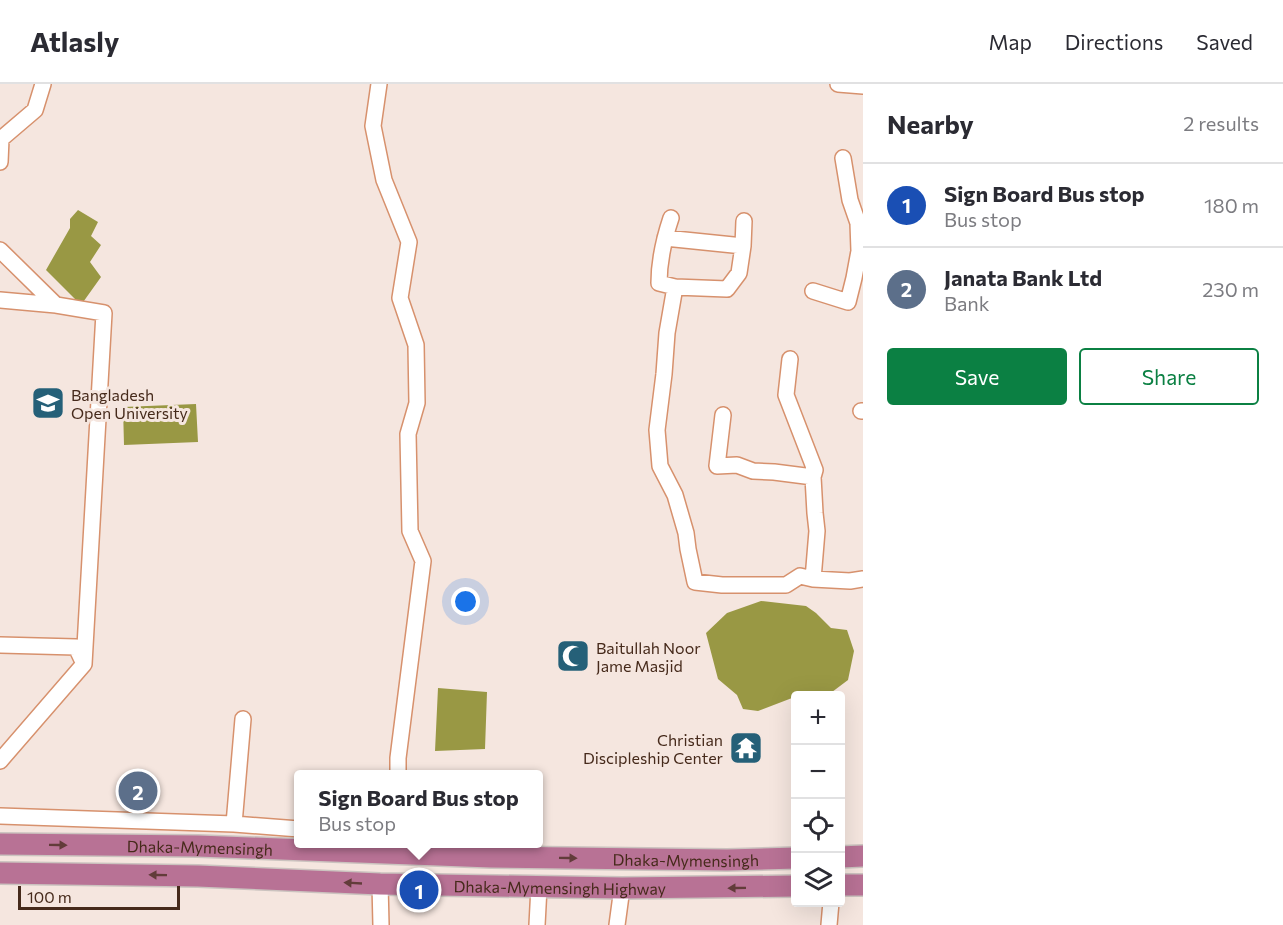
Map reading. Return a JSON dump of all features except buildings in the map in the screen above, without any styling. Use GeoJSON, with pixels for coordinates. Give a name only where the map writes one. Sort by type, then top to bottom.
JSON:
{"type":"FeatureCollection","features":[{"type":"Feature","properties":{"kind":"highway","name":"Dhaka-Mymensingh"},"geometry":{"type":"LineString","coordinates":[[0,844],[294,847]]}},
{"type":"Feature","properties":{"kind":"highway","name":"Dhaka-Mymensingh"},"geometry":{"type":"LineString","coordinates":[[398,848],[491,857],[727,860],[791,858]]}},
{"type":"Feature","properties":{"kind":"highway"},"geometry":{"type":"LineString","coordinates":[[845,857],[863,856]]}},
{"type":"Feature","properties":{"kind":"highway","name":"Dhaka-Mymensingh Highway"},"geometry":{"type":"LineString","coordinates":[[0,873],[198,876],[381,884],[539,887],[791,886]]}},
{"type":"Feature","properties":{"kind":"highway"},"geometry":{"type":"LineString","coordinates":[[845,885],[863,885]]}},
{"type":"Feature","properties":{"kind":"street"},"geometry":{"type":"LineString","coordinates":[[0,162],[0,139],[35,110],[43,84]]}},
{"type":"Feature","properties":{"kind":"street"},"geometry":{"type":"LineString","coordinates":[[379,84],[373,126],[384,180],[409,242],[400,298],[416,345],[417,403],[408,434],[410,531],[423,561],[398,770]]}},
{"type":"Feature","properties":{"kind":"street"},"geometry":{"type":"LineString","coordinates":[[838,84],[863,86]]}},
{"type":"Feature","properties":{"kind":"street"},"geometry":{"type":"LineString","coordinates":[[813,291],[848,302],[854,279],[859,250],[858,223],[850,200],[843,158]]}},
{"type":"Feature","properties":{"kind":"street"},"geometry":{"type":"LineString","coordinates":[[671,218],[665,238],[659,283],[675,287],[727,289],[739,273],[744,221]]}},
{"type":"Feature","properties":{"kind":"street"},"geometry":{"type":"LineString","coordinates":[[665,238],[743,246]]}},
{"type":"Feature","properties":{"kind":"street"},"geometry":{"type":"LineString","coordinates":[[0,250],[56,305]]}},
{"type":"Feature","properties":{"kind":"street"},"geometry":{"type":"LineString","coordinates":[[675,287],[667,333],[657,430],[660,466],[675,495],[686,532],[695,582],[722,585],[786,585],[800,576],[813,579],[863,579]]}},
{"type":"Feature","properties":{"kind":"street"},"geometry":{"type":"LineString","coordinates":[[0,300],[56,305],[104,313],[84,664],[0,762]]}},
{"type":"Feature","properties":{"kind":"street"},"geometry":{"type":"LineString","coordinates":[[790,358],[786,395],[815,470],[813,477],[814,513],[817,531],[813,579]]}},
{"type":"Feature","properties":{"kind":"street"},"geometry":{"type":"LineString","coordinates":[[723,415],[717,466],[737,465],[753,471],[813,477]]}},
{"type":"Feature","properties":{"kind":"street"},"geometry":{"type":"LineString","coordinates":[[0,645],[76,647],[84,664]]}},
{"type":"Feature","properties":{"kind":"street"},"geometry":{"type":"LineString","coordinates":[[234,824],[243,719]]}},
{"type":"Feature","properties":{"kind":"street"},"geometry":{"type":"LineString","coordinates":[[0,816],[234,824],[294,829]]}},
{"type":"Feature","properties":{"kind":"street"},"geometry":{"type":"LineString","coordinates":[[381,884],[381,925]]}},
{"type":"Feature","properties":{"kind":"street"},"geometry":{"type":"LineString","coordinates":[[537,925],[539,887]]}},
{"type":"Feature","properties":{"kind":"street"},"geometry":{"type":"LineString","coordinates":[[617,925],[622,888]]}},
{"type":"Feature","properties":{"kind":"street"},"geometry":{"type":"LineString","coordinates":[[829,925],[831,907]]}},
{"type":"Feature","properties":{"kind":"shaded area"},"geometry":{"type":"Polygon","coordinates":[[[78,210],[98,222],[91,236],[101,245],[90,262],[101,277],[81,305],[46,270],[70,228],[70,219],[78,210]]]}},
{"type":"Feature","properties":{"kind":"shaded area"},"geometry":{"type":"Polygon","coordinates":[[[196,404],[198,442],[124,445],[123,407],[196,404]]]}},
{"type":"Feature","properties":{"kind":"shaded area"},"geometry":{"type":"Polygon","coordinates":[[[761,601],[806,606],[831,628],[847,630],[854,651],[848,680],[833,691],[791,691],[791,698],[758,711],[743,709],[737,695],[718,679],[706,633],[727,613],[761,601]]]}},
{"type":"Feature","properties":{"kind":"shaded area"},"geometry":{"type":"Polygon","coordinates":[[[438,688],[487,692],[485,749],[435,751],[438,688]]]}},
{"type":"Feature","properties":{"kind":"place","name":"Bangladesh Open University"},"geometry":{"type":"Point","coordinates":[48,403]}},
{"type":"Feature","properties":{"kind":"place","name":"Baitullah Noor Jame Masjid"},"geometry":{"type":"Point","coordinates":[573,656]}},
{"type":"Feature","properties":{"kind":"place","name":"Christian Discipleship Center"},"geometry":{"type":"Point","coordinates":[746,748]}},
{"type":"Feature","properties":{"kind":"place","name":"Janata Bank Ltd"},"geometry":{"type":"Point","coordinates":[138,791]}},
{"type":"Feature","properties":{"kind":"place","name":"Sign Board Bus stop"},"geometry":{"type":"Point","coordinates":[419,890]}}]}
